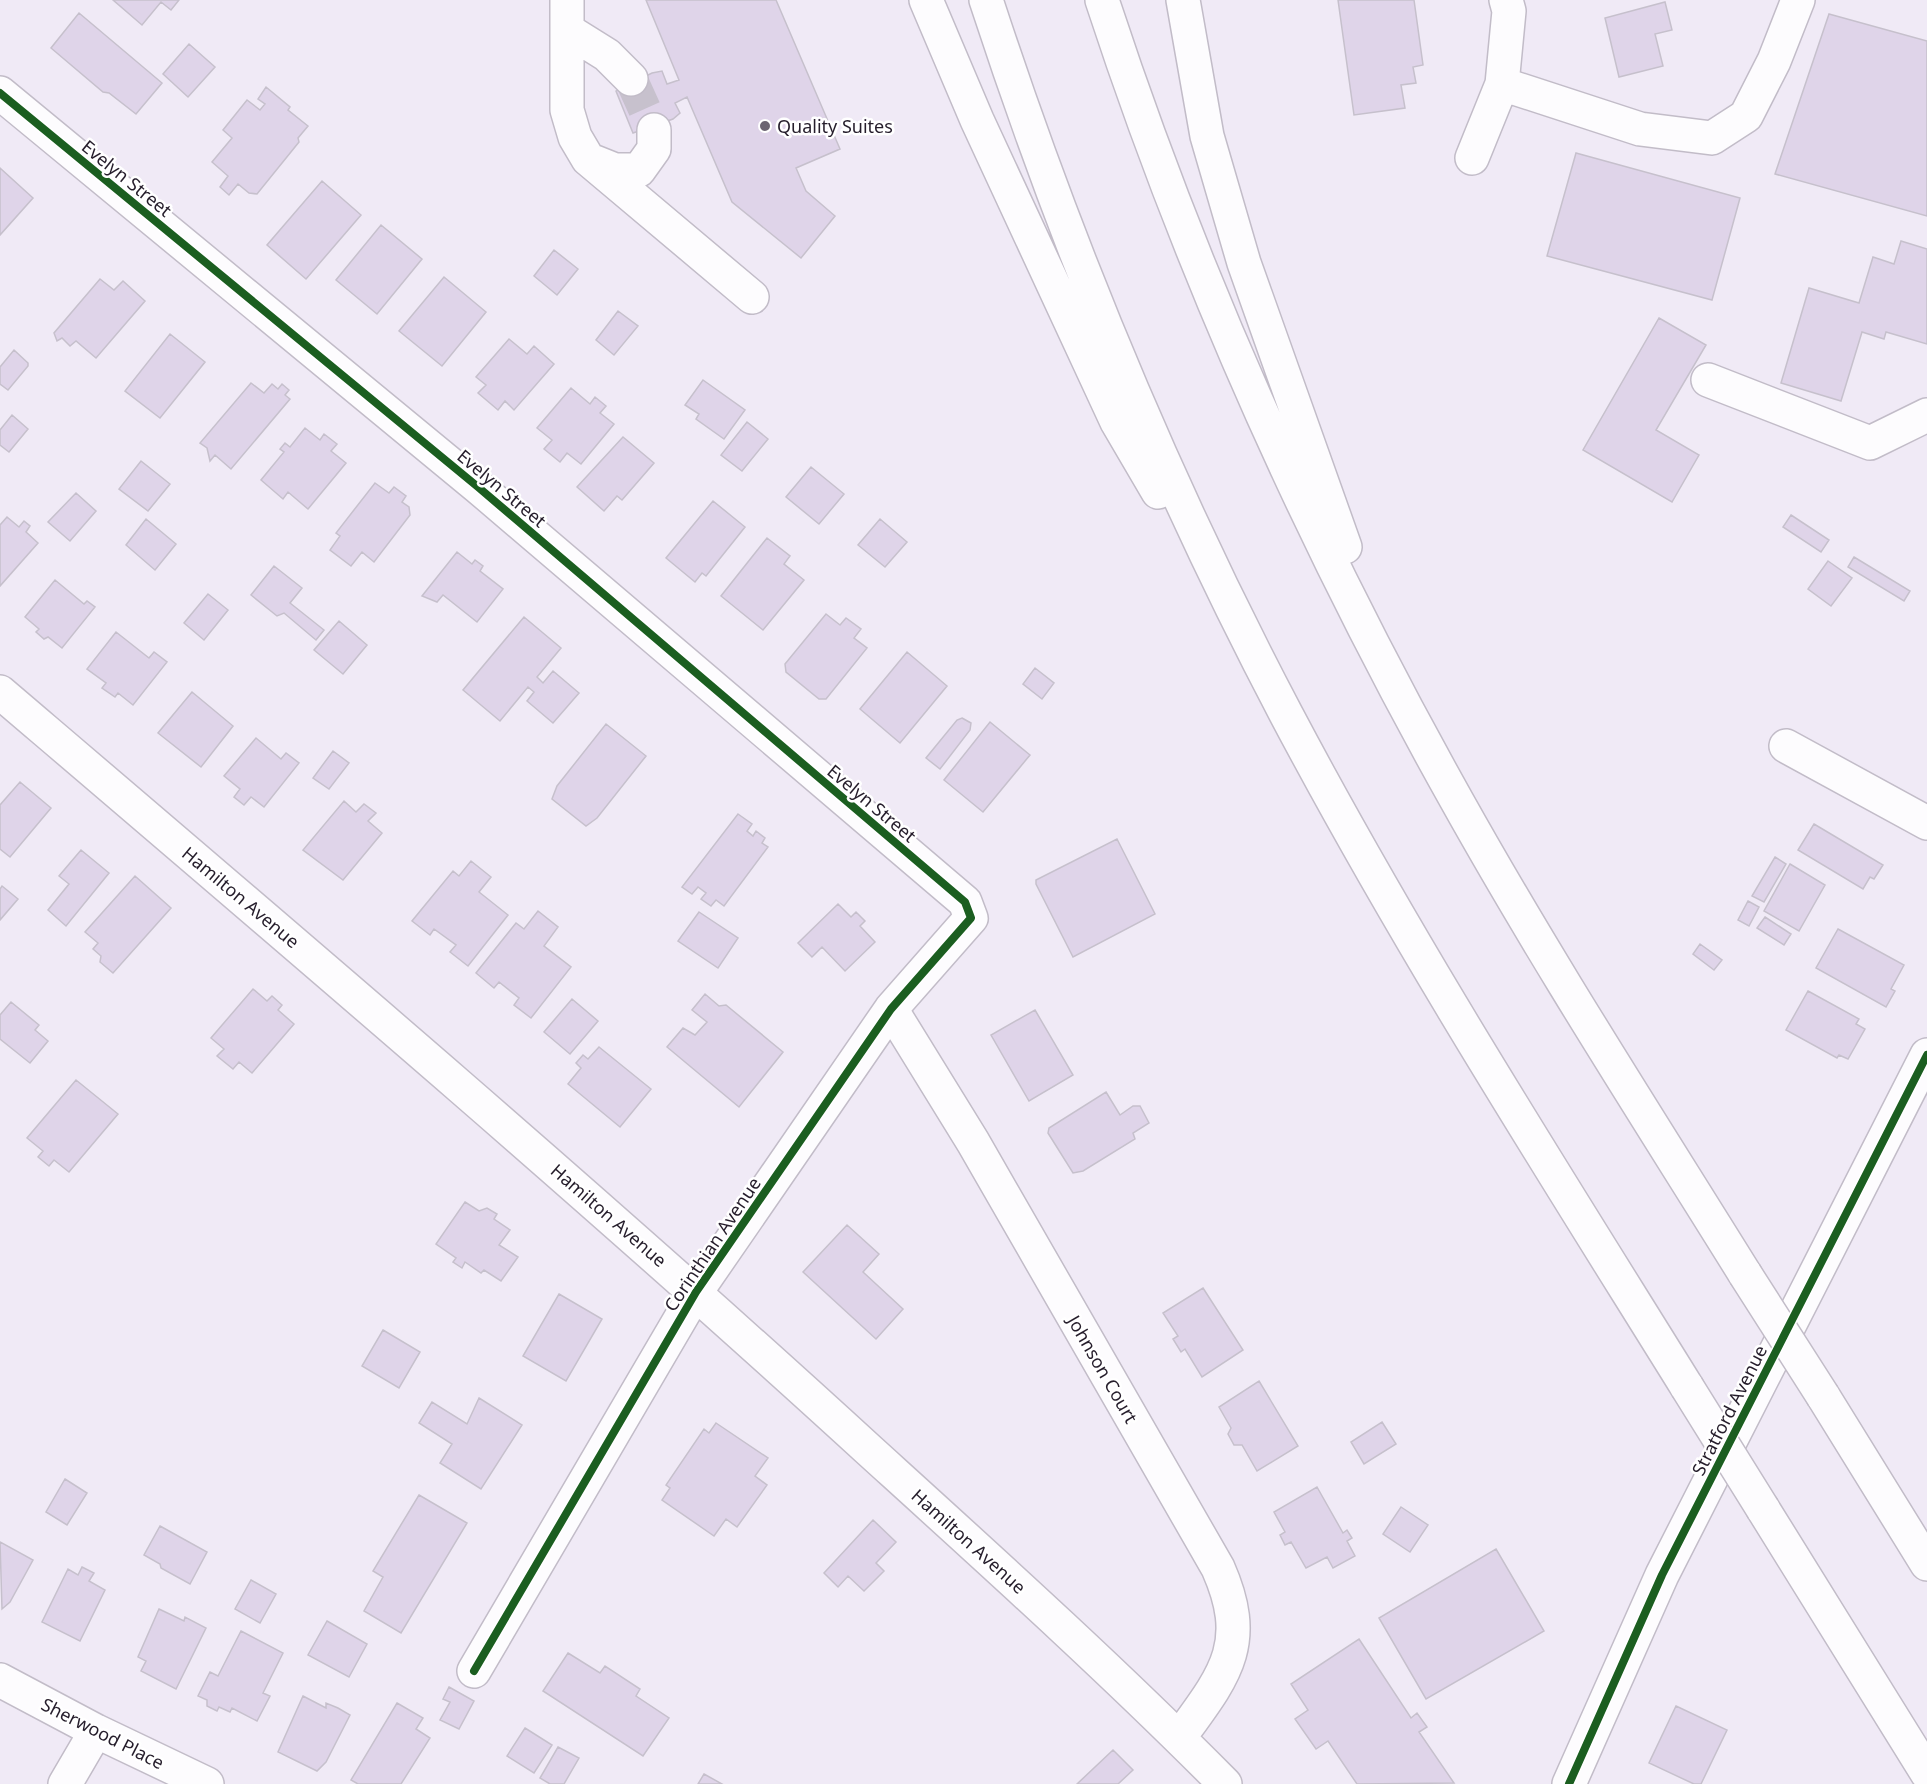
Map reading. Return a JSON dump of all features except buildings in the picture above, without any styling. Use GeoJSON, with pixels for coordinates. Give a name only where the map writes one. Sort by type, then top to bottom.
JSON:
{"type":"FeatureCollection","features":[{"type":"Feature","properties":{"kind":"main road"},"geometry":{"type":"LineString","coordinates":[[926,0],[977,120],[1117,422],[1285,711],[1420,956],[1927,1773]]}},
{"type":"Feature","properties":{"kind":"main road"},"geometry":{"type":"LineString","coordinates":[[986,0],[1009,69],[1109,331],[1163,460],[1285,711]]}},
{"type":"Feature","properties":{"kind":"main road"},"geometry":{"type":"LineString","coordinates":[[1102,0],[1168,186],[1220,315],[1327,554],[1395,687],[1531,928],[1927,1564]]}},
{"type":"Feature","properties":{"kind":"main road"},"geometry":{"type":"LineString","coordinates":[[1183,0],[1208,136],[1244,263],[1395,687]]}},
{"type":"Feature","properties":{"kind":"main road"},"geometry":{"type":"LineString","coordinates":[[1472,158],[1502,84],[1509,11],[1506,0]]}},
{"type":"Feature","properties":{"kind":"main road"},"geometry":{"type":"LineString","coordinates":[[1502,84],[1640,129],[1712,138],[1746,116],[1774,61],[1798,0]]}},
{"type":"Feature","properties":{"kind":"main road"},"geometry":{"type":"LineString","coordinates":[[567,15],[631,79]]}},
{"type":"Feature","properties":{"kind":"main road"},"geometry":{"type":"LineString","coordinates":[[567,15],[567,110],[575,137],[588,159],[752,297]]}},
{"type":"Feature","properties":{"kind":"main road","name":"Evelyn Street"},"geometry":{"type":"LineString","coordinates":[[0,93],[488,495],[965,902],[971,918]]}},
{"type":"Feature","properties":{"kind":"main road"},"geometry":{"type":"LineString","coordinates":[[588,159],[615,170],[639,170],[654,149],[654,130]]}},
{"type":"Feature","properties":{"kind":"main road"},"geometry":{"type":"LineString","coordinates":[[1708,380],[1870,443],[1927,415]]}},
{"type":"Feature","properties":{"kind":"main road","name":"Hamilton Avenue"},"geometry":{"type":"LineString","coordinates":[[0,692],[455,1080],[696,1292],[1038,1604],[1225,1784]]}},
{"type":"Feature","properties":{"kind":"main road"},"geometry":{"type":"LineString","coordinates":[[1786,746],[1927,823]]}},
{"type":"Feature","properties":{"kind":"main road","name":"Corinthian Avenue"},"geometry":{"type":"LineString","coordinates":[[474,1671],[696,1292],[891,1009],[971,918]]}},
{"type":"Feature","properties":{"kind":"main road","name":"Johnson Court"},"geometry":{"type":"LineString","coordinates":[[891,1009],[973,1142],[1212,1557],[1228,1592],[1234,1632],[1230,1654],[1222,1676],[1179,1738]]}},
{"type":"Feature","properties":{"kind":"main road","name":"Stratford Avenue"},"geometry":{"type":"LineString","coordinates":[[1569,1784],[1662,1575],[1927,1055]]}},
{"type":"Feature","properties":{"kind":"main road","name":"Sherwood Place"},"geometry":{"type":"LineString","coordinates":[[0,1680],[96,1731],[207,1784]]}},
{"type":"Feature","properties":{"kind":"main road"},"geometry":{"type":"LineString","coordinates":[[65,1784],[96,1731]]}},
{"type":"Feature","properties":{"kind":"tunnel"},"geometry":{"type":"LineString","coordinates":[[631,79],[654,130]]}},
{"type":"Feature","properties":{"kind":"cycle path"},"geometry":{"type":"LineString","coordinates":[[0,93],[478,487],[965,902],[971,918],[891,1009],[696,1292],[474,1671]]}},
{"type":"Feature","properties":{"kind":"cycle path"},"geometry":{"type":"LineString","coordinates":[[1569,1784],[1662,1575],[1927,1055]]}},
{"type":"Feature","properties":{"kind":"place","name":"Quality Suites"},"geometry":{"type":"Point","coordinates":[765,126]}}]}
